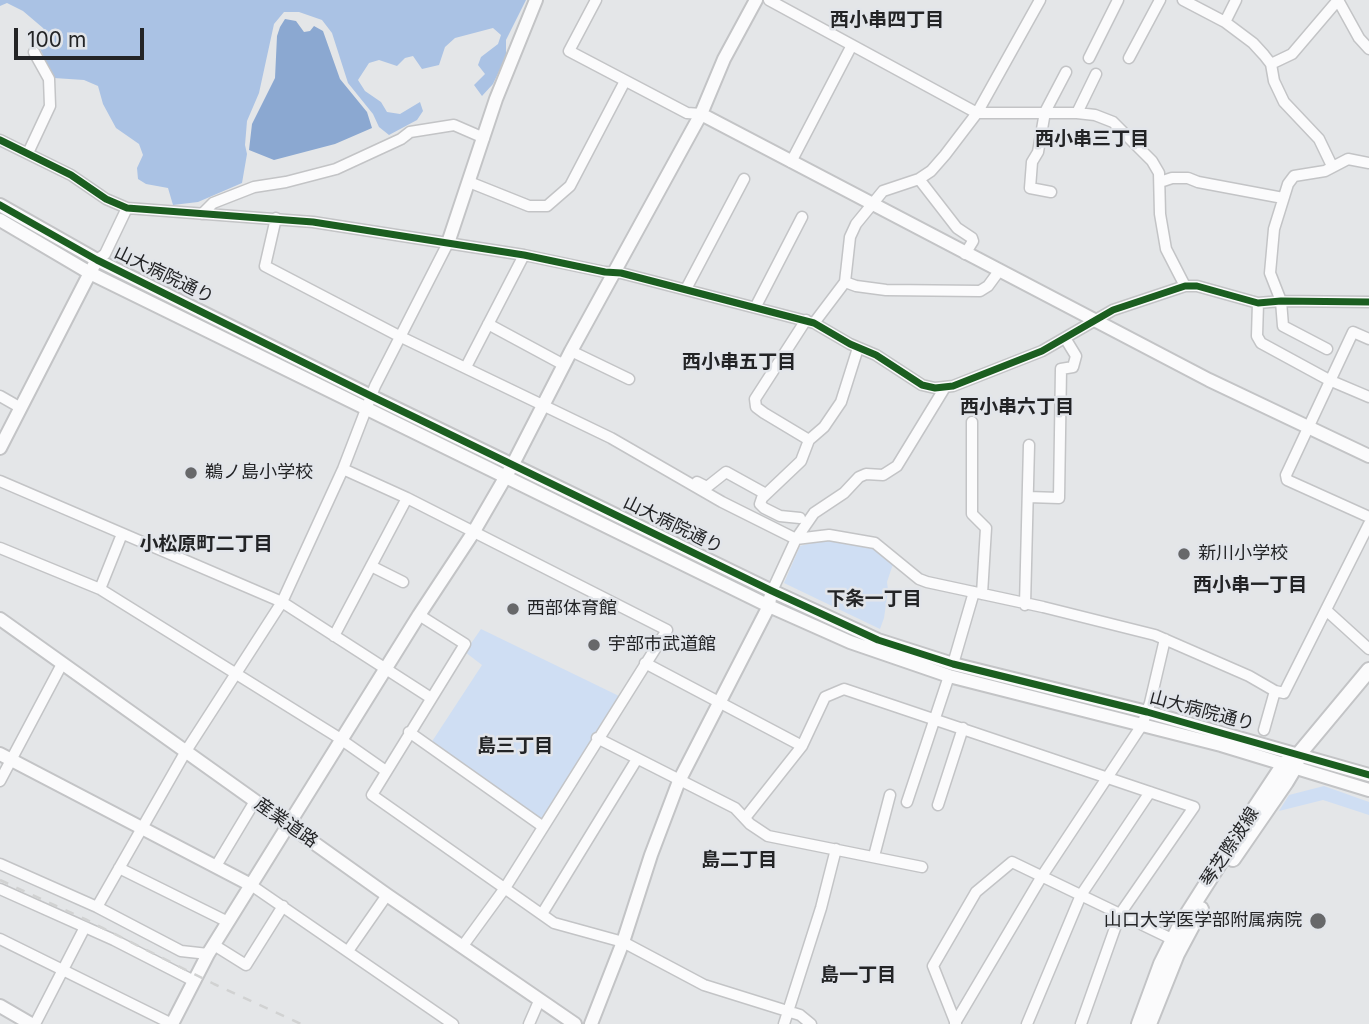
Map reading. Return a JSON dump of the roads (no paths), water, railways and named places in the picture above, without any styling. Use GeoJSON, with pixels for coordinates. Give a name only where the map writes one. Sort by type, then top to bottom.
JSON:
{"type":"FeatureCollection","features":[{"type":"Feature","properties":{"kind":"main road","name":"琴芝際波線"},"geometry":{"type":"LineString","coordinates":[[1149,1024],[1189,910],[1293,762],[1369,670]]}},
{"type":"Feature","properties":{"kind":"main road","name":"琴芝際波線"},"geometry":{"type":"LineString","coordinates":[[1139,1024],[1177,942]]}},
{"type":"Feature","properties":{"kind":"street"},"geometry":{"type":"LineString","coordinates":[[97,907],[186,751],[282,602],[343,469],[369,402],[448,243],[496,99],[536,0]]}},
{"type":"Feature","properties":{"kind":"street"},"geometry":{"type":"LineString","coordinates":[[596,0],[569,51],[687,113],[701,114],[1209,380],[1369,456]]}},
{"type":"Feature","properties":{"kind":"street"},"geometry":{"type":"LineString","coordinates":[[0,939],[172,1024],[211,949],[510,470],[613,272],[701,114],[724,60],[757,0]]}},
{"type":"Feature","properties":{"kind":"street"},"geometry":{"type":"LineString","coordinates":[[769,0],[977,113],[1077,113],[1095,115],[1112,122],[1152,161],[1159,173],[1160,214],[1166,249],[1185,286]]}},
{"type":"Feature","properties":{"kind":"street"},"geometry":{"type":"LineString","coordinates":[[809,440],[764,413],[757,407],[755,399],[810,321],[845,282],[850,237],[856,224],[883,191],[919,179],[938,163],[977,113],[1040,0]]}},
{"type":"Feature","properties":{"kind":"street"},"geometry":{"type":"LineString","coordinates":[[1089,58],[1118,0]]}},
{"type":"Feature","properties":{"kind":"street"},"geometry":{"type":"LineString","coordinates":[[1129,58],[1160,0]]}},
{"type":"Feature","properties":{"kind":"street"},"geometry":{"type":"LineString","coordinates":[[1183,0],[1225,22],[1253,43],[1271,64],[1278,91],[1292,111],[1320,139],[1332,166]]}},
{"type":"Feature","properties":{"kind":"street"},"geometry":{"type":"LineString","coordinates":[[1225,22],[1236,0]]}},
{"type":"Feature","properties":{"kind":"street"},"geometry":{"type":"LineString","coordinates":[[1271,64],[1292,54],[1338,0],[1359,38],[1369,49]]}},
{"type":"Feature","properties":{"kind":"street"},"geometry":{"type":"LineString","coordinates":[[791,162],[852,46]]}},
{"type":"Feature","properties":{"kind":"street"},"geometry":{"type":"LineString","coordinates":[[28,153],[50,106],[49,79],[33,52]]}},
{"type":"Feature","properties":{"kind":"street"},"geometry":{"type":"LineString","coordinates":[[1051,192],[1030,188],[1032,162],[1038,152],[1045,114],[1066,72]]}},
{"type":"Feature","properties":{"kind":"street"},"geometry":{"type":"LineString","coordinates":[[1077,113],[1096,74]]}},
{"type":"Feature","properties":{"kind":"street"},"geometry":{"type":"LineString","coordinates":[[469,182],[529,206],[547,206],[570,186],[625,81]]}},
{"type":"Feature","properties":{"kind":"street"},"geometry":{"type":"LineString","coordinates":[[202,214],[213,203],[254,187],[336,169],[401,139],[410,132],[454,125],[484,138]]}},
{"type":"Feature","properties":{"kind":"street"},"geometry":{"type":"LineString","coordinates":[[0,140],[71,175],[106,199],[127,208],[276,218],[368,230],[613,272],[810,321],[876,355],[922,385],[944,388],[1042,351],[1113,310],[1185,286],[1197,286],[1258,303],[1369,302]]}},
{"type":"Feature","properties":{"kind":"street"},"geometry":{"type":"LineString","coordinates":[[1327,349],[1283,326],[1281,301],[1270,273],[1274,229],[1283,198],[1294,176],[1325,171],[1348,159],[1369,163]]}},
{"type":"Feature","properties":{"kind":"street"},"geometry":{"type":"LineString","coordinates":[[1160,182],[1172,178],[1188,178],[1283,198]]}},
{"type":"Feature","properties":{"kind":"street"},"geometry":{"type":"LineString","coordinates":[[686,289],[744,179]]}},
{"type":"Feature","properties":{"kind":"street"},"geometry":{"type":"LineString","coordinates":[[919,179],[957,228],[972,238],[973,241],[965,254]]}},
{"type":"Feature","properties":{"kind":"street","name":"山大病院通り"},"geometry":{"type":"LineString","coordinates":[[0,205],[97,260],[369,402]]}},
{"type":"Feature","properties":{"kind":"street"},"geometry":{"type":"LineString","coordinates":[[0,449],[90,273],[97,260],[105,254],[127,208]]}},
{"type":"Feature","properties":{"kind":"street"},"geometry":{"type":"LineString","coordinates":[[756,306],[802,217]]}},
{"type":"Feature","properties":{"kind":"street"},"geometry":{"type":"LineString","coordinates":[[276,218],[265,266],[400,336],[611,438],[681,480],[796,539],[829,535],[875,543],[919,579],[1105,622],[1165,639],[1249,676],[1275,691],[1284,692],[1369,524]]}},
{"type":"Feature","properties":{"kind":"street","name":"山大病院通り"},"geometry":{"type":"LineString","coordinates":[[0,220],[90,273],[878,640],[951,670],[1142,725],[1293,762],[1369,775]]}},
{"type":"Feature","properties":{"kind":"street"},"geometry":{"type":"LineString","coordinates":[[466,367],[524,256]]}},
{"type":"Feature","properties":{"kind":"street"},"geometry":{"type":"LineString","coordinates":[[845,282],[886,290],[980,290],[988,286],[999,271]]}},
{"type":"Feature","properties":{"kind":"street"},"geometry":{"type":"LineString","coordinates":[[1258,303],[1257,336],[1261,343],[1329,380],[1369,397]]}},
{"type":"Feature","properties":{"kind":"street"},"geometry":{"type":"LineString","coordinates":[[488,324],[564,365]]}},
{"type":"Feature","properties":{"kind":"street"},"geometry":{"type":"LineString","coordinates":[[1369,339],[1353,332],[1286,475],[1287,480],[1369,517]]}},
{"type":"Feature","properties":{"kind":"street"},"geometry":{"type":"LineString","coordinates":[[1028,497],[1059,498],[1061,369],[1073,367],[1076,356],[1065,338]]}},
{"type":"Feature","properties":{"kind":"street"},"geometry":{"type":"LineString","coordinates":[[800,518],[780,516],[760,504],[764,494],[790,474],[801,461],[809,440],[824,427],[841,402],[858,348]]}},
{"type":"Feature","properties":{"kind":"street"},"geometry":{"type":"LineString","coordinates":[[571,351],[629,379]]}},
{"type":"Feature","properties":{"kind":"street"},"geometry":{"type":"LineString","coordinates":[[591,1024],[623,942],[651,855],[679,781],[769,606],[772,591],[796,539],[814,513],[844,493],[859,477],[866,474],[883,475],[897,466],[944,388]]}},
{"type":"Feature","properties":{"kind":"street"},"geometry":{"type":"LineString","coordinates":[[0,396],[21,408]]}},
{"type":"Feature","properties":{"kind":"street"},"geometry":{"type":"LineString","coordinates":[[907,802],[978,593],[986,528],[972,514],[972,422]]}},
{"type":"Feature","properties":{"kind":"street"},"geometry":{"type":"LineString","coordinates":[[1025,604],[1029,445]]}},
{"type":"Feature","properties":{"kind":"street"},"geometry":{"type":"LineString","coordinates":[[343,469],[407,498],[667,630],[505,888],[462,947]]}},
{"type":"Feature","properties":{"kind":"street","name":"山大病院通り"},"geometry":{"type":"LineString","coordinates":[[510,470],[769,606],[881,654],[1147,712],[1369,790]]}},
{"type":"Feature","properties":{"kind":"street"},"geometry":{"type":"LineString","coordinates":[[681,480],[687,476],[707,488],[726,472],[764,494]]}},
{"type":"Feature","properties":{"kind":"street"},"geometry":{"type":"LineString","coordinates":[[0,481],[282,602],[430,698]]}},
{"type":"Feature","properties":{"kind":"street"},"geometry":{"type":"LineString","coordinates":[[334,636],[407,498]]}},
{"type":"Feature","properties":{"kind":"street"},"geometry":{"type":"LineString","coordinates":[[100,589],[122,534]]}},
{"type":"Feature","properties":{"kind":"street"},"geometry":{"type":"LineString","coordinates":[[0,548],[100,589],[343,741],[386,771]]}},
{"type":"Feature","properties":{"kind":"street"},"geometry":{"type":"LineString","coordinates":[[371,566],[403,582]]}},
{"type":"Feature","properties":{"kind":"street"},"geometry":{"type":"LineString","coordinates":[[1326,610],[1369,649]]}},
{"type":"Feature","properties":{"kind":"street"},"geometry":{"type":"LineString","coordinates":[[419,615],[465,644],[372,794],[554,923],[623,942],[704,985],[800,1015],[811,1024]]}},
{"type":"Feature","properties":{"kind":"street","name":"産業道路"},"geometry":{"type":"LineString","coordinates":[[0,618],[387,895],[575,1024]]}},
{"type":"Feature","properties":{"kind":"street"},"geometry":{"type":"LineString","coordinates":[[956,1023],[1042,876],[1142,725],[1165,639]]}},
{"type":"Feature","properties":{"kind":"street"},"geometry":{"type":"LineString","coordinates":[[645,663],[802,747]]}},
{"type":"Feature","properties":{"kind":"street"},"geometry":{"type":"LineString","coordinates":[[0,781],[6,757],[62,664]]}},
{"type":"Feature","properties":{"kind":"street"},"geometry":{"type":"LineString","coordinates":[[745,818],[802,747],[825,696],[844,689],[1194,807],[1120,914],[1081,1024]]}},
{"type":"Feature","properties":{"kind":"street"},"geometry":{"type":"LineString","coordinates":[[1264,730],[1275,691]]}},
{"type":"Feature","properties":{"kind":"street"},"geometry":{"type":"LineString","coordinates":[[938,805],[963,729]]}},
{"type":"Feature","properties":{"kind":"street"},"geometry":{"type":"LineString","coordinates":[[409,732],[542,826]]}},
{"type":"Feature","properties":{"kind":"street"},"geometry":{"type":"LineString","coordinates":[[597,738],[735,808],[768,836],[922,867]]}},
{"type":"Feature","properties":{"kind":"street"},"geometry":{"type":"LineString","coordinates":[[6,757],[251,885],[453,1024]]}},
{"type":"Feature","properties":{"kind":"street"},"geometry":{"type":"LineString","coordinates":[[542,914],[637,759]]}},
{"type":"Feature","properties":{"kind":"street"},"geometry":{"type":"LineString","coordinates":[[1027,1024],[1081,895],[1150,792]]}},
{"type":"Feature","properties":{"kind":"street"},"geometry":{"type":"LineString","coordinates":[[874,856],[890,795]]}},
{"type":"Feature","properties":{"kind":"street"},"geometry":{"type":"LineString","coordinates":[[216,866],[255,801]]}},
{"type":"Feature","properties":{"kind":"street"},"geometry":{"type":"LineString","coordinates":[[784,1024],[821,908],[836,849]]}},
{"type":"Feature","properties":{"kind":"street"},"geometry":{"type":"LineString","coordinates":[[956,1023],[933,966],[976,892],[1012,862],[1177,942]]}},
{"type":"Feature","properties":{"kind":"street"},"geometry":{"type":"LineString","coordinates":[[0,864],[97,907],[181,951],[211,949],[246,965],[284,906]]}},
{"type":"Feature","properties":{"kind":"street"},"geometry":{"type":"LineString","coordinates":[[119,868],[228,922]]}},
{"type":"Feature","properties":{"kind":"street"},"geometry":{"type":"LineString","coordinates":[[0,889],[194,981]]}},
{"type":"Feature","properties":{"kind":"street"},"geometry":{"type":"LineString","coordinates":[[348,951],[387,895]]}},
{"type":"Feature","properties":{"kind":"street"},"geometry":{"type":"LineString","coordinates":[[0,1006],[33,1024],[85,927]]}},
{"type":"Feature","properties":{"kind":"street"},"geometry":{"type":"LineString","coordinates":[[529,1024],[539,1001]]}},
{"type":"Feature","properties":{"kind":"railway"},"geometry":{"type":"LineString","coordinates":[[0,880],[301,1024]]}},
{"type":"Feature","properties":{"kind":"place","name":"鵜ノ島小学校"},"geometry":{"type":"Point","coordinates":[191,473]}},
{"type":"Feature","properties":{"kind":"place","name":"新川小学校"},"geometry":{"type":"Point","coordinates":[1184,554]}},
{"type":"Feature","properties":{"kind":"place","name":"西部体育館"},"geometry":{"type":"Point","coordinates":[513,609]}},
{"type":"Feature","properties":{"kind":"place","name":"宇部市武道館"},"geometry":{"type":"Point","coordinates":[594,645]}},
{"type":"Feature","properties":{"kind":"place","name":"山口大学医学部附属病院"},"geometry":{"type":"Point","coordinates":[1318,921]}},
{"type":"Feature","properties":{"kind":"district","name":"西小串四丁目"},"geometry":{"type":"Point","coordinates":[887,20]}},
{"type":"Feature","properties":{"kind":"district","name":"西小串三丁目"},"geometry":{"type":"Point","coordinates":[1092,139]}},
{"type":"Feature","properties":{"kind":"district","name":"西小串五丁目"},"geometry":{"type":"Point","coordinates":[739,362]}},
{"type":"Feature","properties":{"kind":"district","name":"西小串六丁目"},"geometry":{"type":"Point","coordinates":[1017,407]}},
{"type":"Feature","properties":{"kind":"district","name":"小松原町二丁目"},"geometry":{"type":"Point","coordinates":[206,544]}},
{"type":"Feature","properties":{"kind":"district","name":"西小串一丁目"},"geometry":{"type":"Point","coordinates":[1250,585]}},
{"type":"Feature","properties":{"kind":"district","name":"下条一丁目"},"geometry":{"type":"Point","coordinates":[874,599]}},
{"type":"Feature","properties":{"kind":"district","name":"島三丁目"},"geometry":{"type":"Point","coordinates":[515,746]}},
{"type":"Feature","properties":{"kind":"district","name":"島二丁目"},"geometry":{"type":"Point","coordinates":[739,860]}},
{"type":"Feature","properties":{"kind":"district","name":"島一丁目"},"geometry":{"type":"Point","coordinates":[858,975]}}]}
